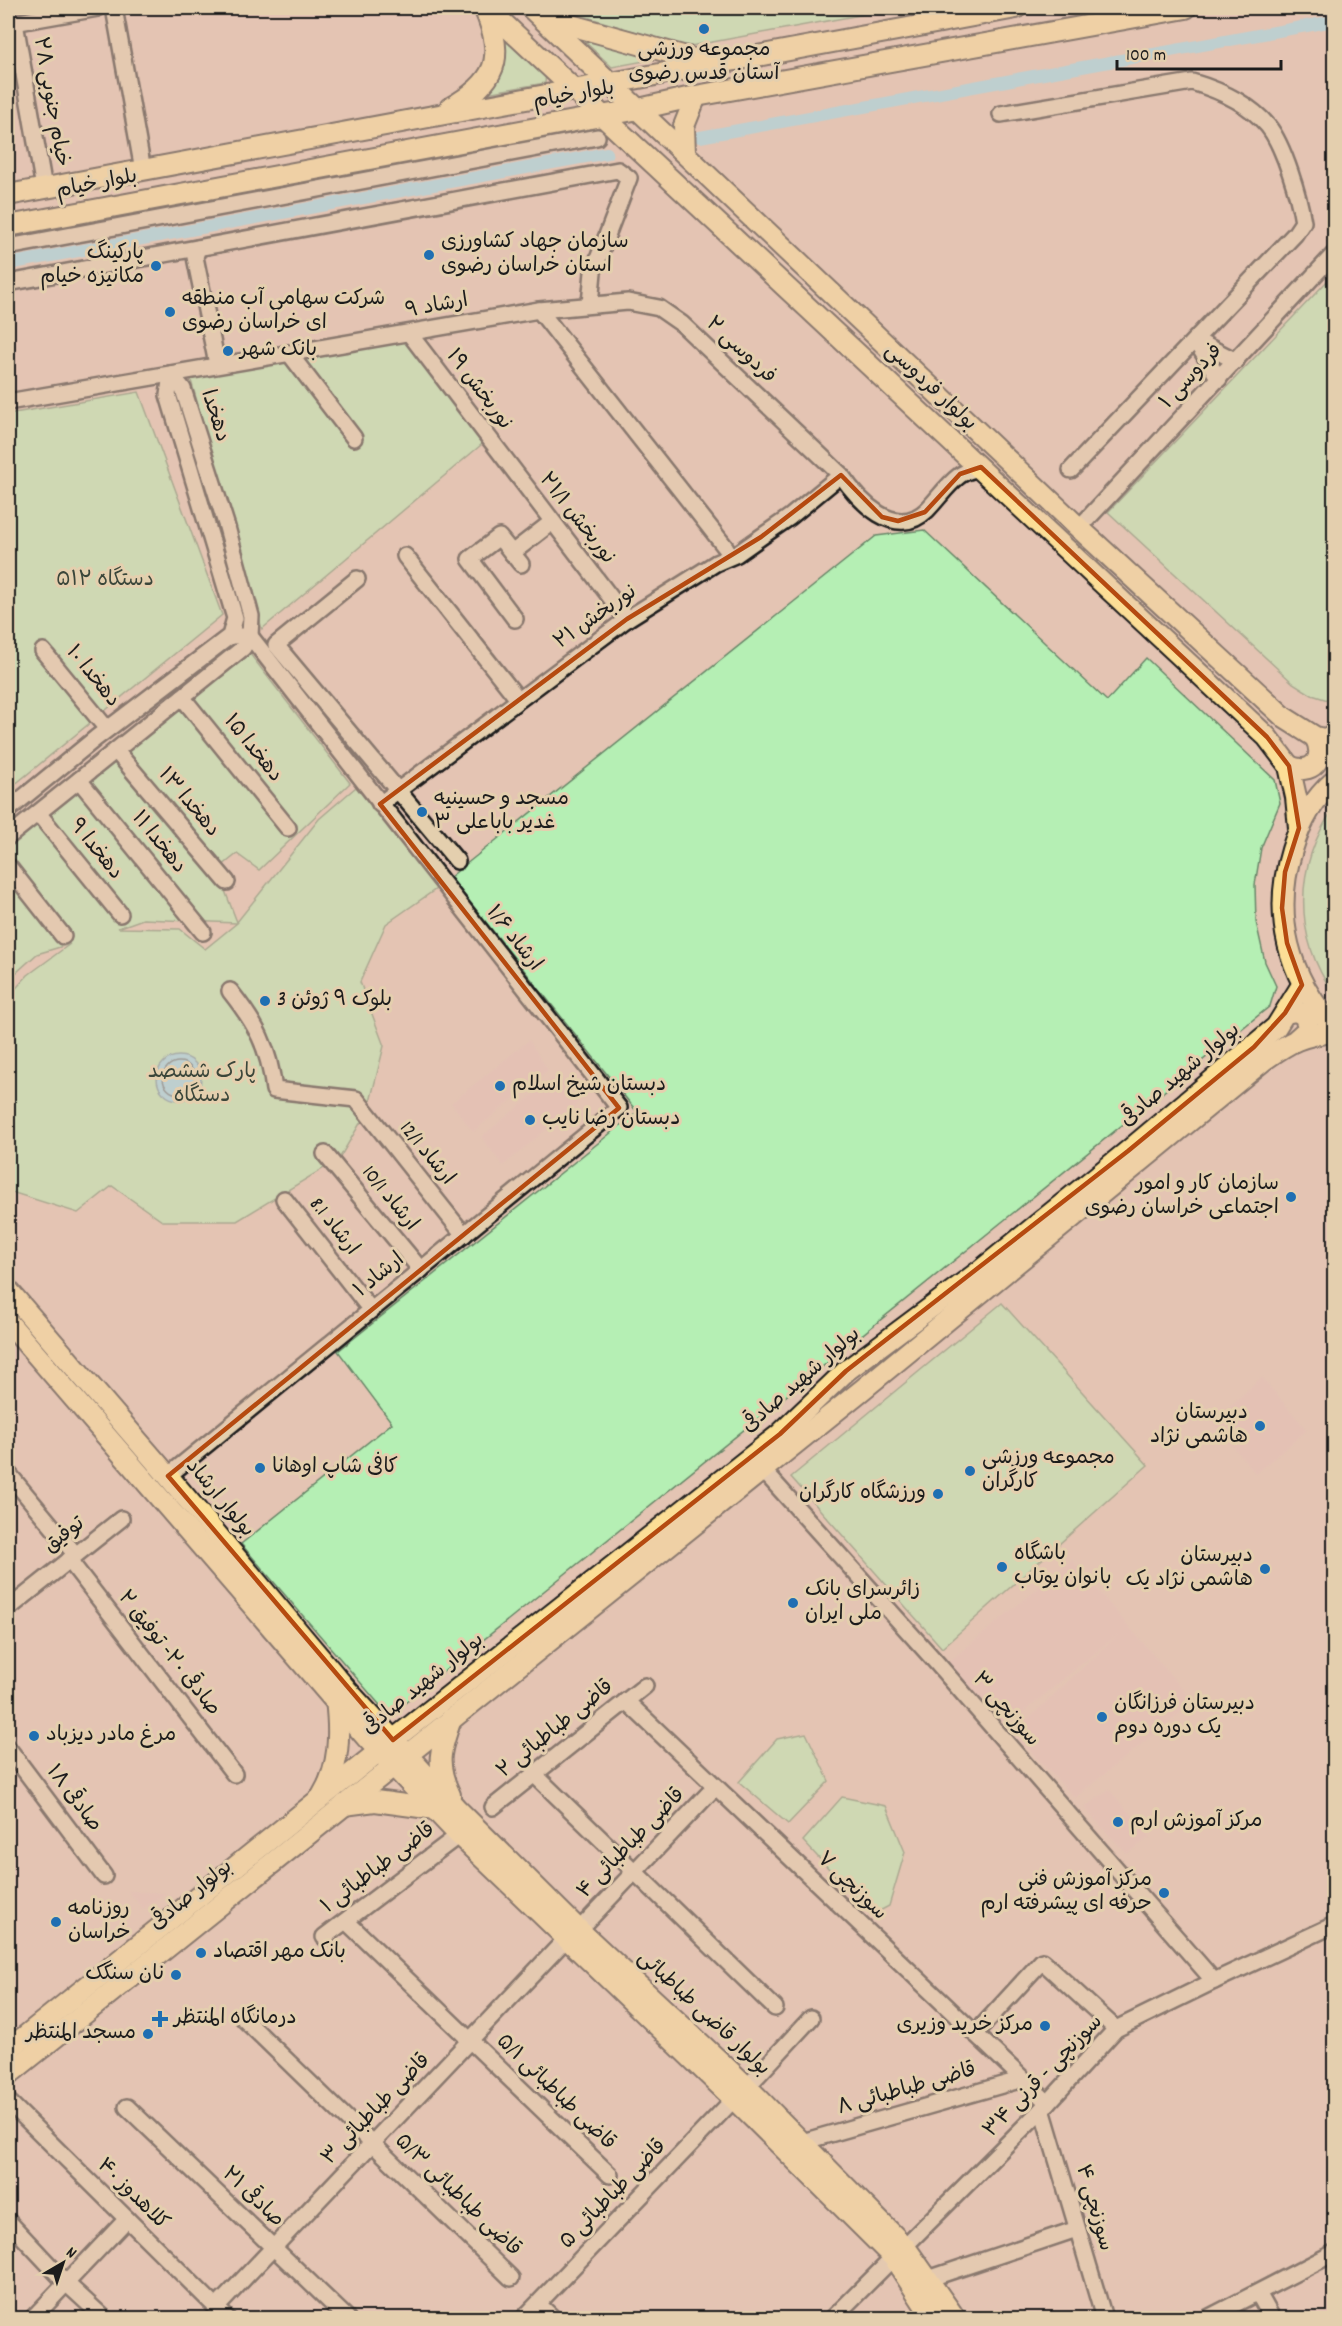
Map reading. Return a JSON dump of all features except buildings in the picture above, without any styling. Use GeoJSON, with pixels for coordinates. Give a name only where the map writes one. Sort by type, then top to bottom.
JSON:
{"type":"FeatureCollection","features":[{"type":"Feature","properties":{"kind":"main road","name":"بولوار فردوسی"},"geometry":{"type":"LineString","coordinates":[[485,8],[981,467],[1267,737],[1289,766],[1296,797],[1299,828]]}},
{"type":"Feature","properties":{"kind":"main road"},"geometry":{"type":"LineString","coordinates":[[433,116],[467,98],[482,87],[490,72],[496,56],[497,43],[485,8]]}},
{"type":"Feature","properties":{"kind":"main road","name":"بلوار خیام"},"geometry":{"type":"LineString","coordinates":[[8,195],[1016,8]]}},
{"type":"Feature","properties":{"kind":"main road","name":"بلوار خیام"},"geometry":{"type":"LineString","coordinates":[[8,226],[639,109],[696,96],[1185,8]]}},
{"type":"Feature","properties":{"kind":"main road","name":"بولوار فردوسی"},"geometry":{"type":"LineString","coordinates":[[537,12],[1079,528],[1285,718],[1315,737],[1335,741]]}},
{"type":"Feature","properties":{"kind":"main road"},"geometry":{"type":"LineString","coordinates":[[537,12],[713,64]]}},
{"type":"Feature","properties":{"kind":"main road"},"geometry":{"type":"LineString","coordinates":[[685,153],[684,126],[696,96]]}},
{"type":"Feature","properties":{"kind":"main road"},"geometry":{"type":"LineString","coordinates":[[1289,766],[1298,770],[1307,769],[1315,764],[1320,755],[1320,745],[1315,737]]}},
{"type":"Feature","properties":{"kind":"main road"},"geometry":{"type":"LineString","coordinates":[[1335,781],[1311,808],[1299,828],[1285,872],[1282,908],[1287,943],[1302,985],[1335,1027]]}},
{"type":"Feature","properties":{"kind":"main road","name":"بولوار شهید صادقی"},"geometry":{"type":"LineString","coordinates":[[393,1753],[780,1434],[846,1371],[981,1270],[1254,1047],[1276,1027],[1302,985]]}},
{"type":"Feature","properties":{"kind":"main road"},"geometry":{"type":"LineString","coordinates":[[1286,1013],[1296,1011],[1304,1015],[1308,1025],[1306,1031],[1297,1039]]}},
{"type":"Feature","properties":{"kind":"main road","name":"بولوار شهید صادقی"},"geometry":{"type":"LineString","coordinates":[[319,1801],[451,1719],[862,1390],[1264,1060],[1289,1042],[1312,1034],[1335,1032]]}},
{"type":"Feature","properties":{"kind":"main road","name":"بولوار ارشاد"},"geometry":{"type":"LineString","coordinates":[[8,1290],[168,1476],[347,1690],[393,1753]]}},
{"type":"Feature","properties":{"kind":"main road","name":"بولوار ارشاد"},"geometry":{"type":"LineString","coordinates":[[8,1322],[336,1700],[393,1753]]}},
{"type":"Feature","properties":{"kind":"main road"},"geometry":{"type":"LineString","coordinates":[[846,1371],[862,1390]]}},
{"type":"Feature","properties":{"kind":"main road"},"geometry":{"type":"LineString","coordinates":[[319,1801],[335,1768],[339,1725],[336,1700]]}},
{"type":"Feature","properties":{"kind":"main road"},"geometry":{"type":"LineString","coordinates":[[451,1719],[443,1740],[441,1775],[456,1809]]}},
{"type":"Feature","properties":{"kind":"main road","name":"بولوار صادقی"},"geometry":{"type":"LineString","coordinates":[[8,2075],[344,1805],[393,1753]]}},
{"type":"Feature","properties":{"kind":"main road","name":"بولوار قاضی طباطبائی"},"geometry":{"type":"LineString","coordinates":[[393,1753],[456,1809],[572,1935]]}},
{"type":"Feature","properties":{"kind":"main road","name":"بولوار قاضی طباطبائی"},"geometry":{"type":"LineString","coordinates":[[393,1753],[435,1809],[459,1834],[572,1935],[740,2093],[928,2279],[955,2319]]}},
{"type":"Feature","properties":{"kind":"main road","name":"بولوار صادقی"},"geometry":{"type":"LineString","coordinates":[[8,2050],[319,1801]]}},
{"type":"Feature","properties":{"kind":"main road"},"geometry":{"type":"LineString","coordinates":[[344,1805],[375,1801],[435,1809]]}},
{"type":"Feature","properties":{"kind":"main road","name":"بولوار قاضی طباطبائی"},"geometry":{"type":"LineString","coordinates":[[740,2093],[802,2142],[900,2252],[933,2319]]}},
{"type":"Feature","properties":{"kind":"street"},"geometry":{"type":"LineString","coordinates":[[11,23],[98,8]]}},
{"type":"Feature","properties":{"kind":"street"},"geometry":{"type":"LineString","coordinates":[[114,8],[143,170]]}},
{"type":"Feature","properties":{"kind":"street","name":"خیام جنوبی ۲۸"},"geometry":{"type":"LineString","coordinates":[[11,23],[44,188]]}},
{"type":"Feature","properties":{"kind":"street"},"geometry":{"type":"LineString","coordinates":[[1001,114],[1192,82],[1212,88],[1231,98],[1251,111],[1268,127],[1285,160],[1300,199],[1303,222],[1295,234],[1071,470]]}},
{"type":"Feature","properties":{"kind":"street"},"geometry":{"type":"LineString","coordinates":[[8,247],[597,137]]}},
{"type":"Feature","properties":{"kind":"street"},"geometry":{"type":"LineString","coordinates":[[8,283],[618,170],[629,178],[593,272],[591,304]]}},
{"type":"Feature","properties":{"kind":"street"},"geometry":{"type":"LineString","coordinates":[[198,248],[195,257],[217,364]]}},
{"type":"Feature","properties":{"kind":"street","name":"فردوسی ۱"},"geometry":{"type":"LineString","coordinates":[[1079,528],[1335,255]]}},
{"type":"Feature","properties":{"kind":"street","name":"فردوسی ۲"},"geometry":{"type":"LineString","coordinates":[[591,304],[628,302],[659,308],[681,324],[841,475],[854,494],[882,517],[898,522],[913,520],[925,512],[960,474],[981,467]]}},
{"type":"Feature","properties":{"kind":"street","name":"ارشاد ۹"},"geometry":{"type":"LineString","coordinates":[[8,402],[217,364],[539,310],[591,304]]}},
{"type":"Feature","properties":{"kind":"street"},"geometry":{"type":"LineString","coordinates":[[539,310],[726,548]]}},
{"type":"Feature","properties":{"kind":"street","name":"نوربخش ۱۹"},"geometry":{"type":"LineString","coordinates":[[409,333],[514,472]]}},
{"type":"Feature","properties":{"kind":"street"},"geometry":{"type":"LineString","coordinates":[[1195,340],[1236,361]]}},
{"type":"Feature","properties":{"kind":"street"},"geometry":{"type":"LineString","coordinates":[[1195,340],[1219,379]]}},
{"type":"Feature","properties":{"kind":"street"},"geometry":{"type":"LineString","coordinates":[[289,353],[354,438]]}},
{"type":"Feature","properties":{"kind":"street","name":"دهخدا"},"geometry":{"type":"LineString","coordinates":[[171,374],[183,389],[227,527],[251,616],[250,636]]}},
{"type":"Feature","properties":{"kind":"street","name":"دهخدا"},"geometry":{"type":"LineString","coordinates":[[171,374],[168,394],[235,618],[230,636]]}},
{"type":"Feature","properties":{"kind":"street","name":"فردوسی ۲"},"geometry":{"type":"LineString","coordinates":[[841,475],[860,485],[887,508],[899,512],[909,510],[919,504],[953,468],[963,451]]}},
{"type":"Feature","properties":{"kind":"street","name":"نوربخش ۲۱/۱"},"geometry":{"type":"LineString","coordinates":[[514,472],[627,619]]}},
{"type":"Feature","properties":{"kind":"street","name":"نوربخش ۲۱"},"geometry":{"type":"LineString","coordinates":[[377,800],[397,790],[627,619],[716,563],[737,554],[790,518],[841,475]]}},
{"type":"Feature","properties":{"kind":"street"},"geometry":{"type":"LineString","coordinates":[[515,619],[470,559],[499,537],[517,558],[552,522]]}},
{"type":"Feature","properties":{"kind":"street"},"geometry":{"type":"LineString","coordinates":[[405,556],[518,699]]}},
{"type":"Feature","properties":{"kind":"street"},"geometry":{"type":"LineString","coordinates":[[357,579],[276,645],[457,861]]}},
{"type":"Feature","properties":{"kind":"street"},"geometry":{"type":"LineString","coordinates":[[8,810],[107,729],[230,636],[250,636]]}},
{"type":"Feature","properties":{"kind":"street"},"geometry":{"type":"LineString","coordinates":[[8,837],[243,648],[250,636]]}},
{"type":"Feature","properties":{"kind":"street","name":"ارشاد ۱/۶"},"geometry":{"type":"LineString","coordinates":[[250,636],[619,1108]]}},
{"type":"Feature","properties":{"kind":"street","name":"دهخدا ۱۰"},"geometry":{"type":"LineString","coordinates":[[43,651],[107,729]]}},
{"type":"Feature","properties":{"kind":"street","name":"دهخدا ۱۵"},"geometry":{"type":"LineString","coordinates":[[182,697],[288,828]]}},
{"type":"Feature","properties":{"kind":"street","name":"دهخدا ۱۳"},"geometry":{"type":"LineString","coordinates":[[117,751],[227,882]]}},
{"type":"Feature","properties":{"kind":"street","name":"دهخدا ۱۱"},"geometry":{"type":"LineString","coordinates":[[79,780],[203,932]]}},
{"type":"Feature","properties":{"kind":"street","name":"دهخدا ۹"},"geometry":{"type":"LineString","coordinates":[[38,813],[120,914]]}},
{"type":"Feature","properties":{"kind":"street"},"geometry":{"type":"LineString","coordinates":[[8,866],[63,936]]}},
{"type":"Feature","properties":{"kind":"street","name":"ارشاد 12/1"},"geometry":{"type":"LineString","coordinates":[[230,991],[248,1014],[263,1042],[271,1063],[274,1090],[356,1100],[464,1234]]}},
{"type":"Feature","properties":{"kind":"street","name":"ارشاد ۱"},"geometry":{"type":"LineString","coordinates":[[168,1476],[619,1108]]}},
{"type":"Feature","properties":{"kind":"street","name":"ارشاد 10/1"},"geometry":{"type":"LineString","coordinates":[[325,1154],[421,1270]]}},
{"type":"Feature","properties":{"kind":"street","name":"ارشاد 8.1"},"geometry":{"type":"LineString","coordinates":[[284,1199],[371,1310]]}},
{"type":"Feature","properties":{"kind":"street","name":"سوزنچی ۳"},"geometry":{"type":"LineString","coordinates":[[762,1469],[934,1661],[1214,1981]]}},
{"type":"Feature","properties":{"kind":"street","name":"صادقی ۲۰- توفیق ۲"},"geometry":{"type":"LineString","coordinates":[[8,1473],[234,1774]]}},
{"type":"Feature","properties":{"kind":"street","name":"توفیق"},"geometry":{"type":"LineString","coordinates":[[8,1609],[121,1519]]}},
{"type":"Feature","properties":{"kind":"street","name":"قاضی طباطبائی ۲"},"geometry":{"type":"LineString","coordinates":[[493,1807],[645,1686]]}},
{"type":"Feature","properties":{"kind":"street","name":"سوزنچی ۷"},"geometry":{"type":"LineString","coordinates":[[626,1701],[1023,2079],[1045,2106]]}},
{"type":"Feature","properties":{"kind":"street","name":"صادقی ۱۸"},"geometry":{"type":"LineString","coordinates":[[8,1748],[104,1876]]}},
{"type":"Feature","properties":{"kind":"street"},"geometry":{"type":"LineString","coordinates":[[534,1773],[775,2008]]}},
{"type":"Feature","properties":{"kind":"street","name":"قاضی طباطبائی ۴"},"geometry":{"type":"LineString","coordinates":[[572,1935],[715,1787]]}},
{"type":"Feature","properties":{"kind":"street","name":"قاضی طباطبائی ۱"},"geometry":{"type":"LineString","coordinates":[[324,1937],[459,1834]]}},
{"type":"Feature","properties":{"kind":"street","name":"قاضی طباطبائی ۵/۱"},"geometry":{"type":"LineString","coordinates":[[346,1921],[610,2175]]}},
{"type":"Feature","properties":{"kind":"street","name":"سوزنچی - قرنی ۳۴"},"geometry":{"type":"LineString","coordinates":[[833,2319],[1045,2106],[1116,2030],[1214,1981],[1335,1925]]}},
{"type":"Feature","properties":{"kind":"street","name":"قاضی طباطبائی ۳"},"geometry":{"type":"LineString","coordinates":[[222,2313],[274,2248],[572,1935]]}},
{"type":"Feature","properties":{"kind":"street"},"geometry":{"type":"LineString","coordinates":[[975,2034],[1042,1961],[1116,2030]]}},
{"type":"Feature","properties":{"kind":"street","name":"قاضی طباطبائی ۵"},"geometry":{"type":"LineString","coordinates":[[524,2319],[811,2018]]}},
{"type":"Feature","properties":{"kind":"street","name":"قاضی طباطبائی ۵/۳"},"geometry":{"type":"LineString","coordinates":[[244,2019],[511,2278]]}},
{"type":"Feature","properties":{"kind":"street","name":"قاضی طباطبائی ۸"},"geometry":{"type":"LineString","coordinates":[[802,2142],[1023,2079]]}},
{"type":"Feature","properties":{"kind":"street","name":"کلاهدوز ۴۰"},"geometry":{"type":"LineString","coordinates":[[8,2101],[222,2313]]}},
{"type":"Feature","properties":{"kind":"street","name":"سوزنچی ۴"},"geometry":{"type":"LineString","coordinates":[[1045,2106],[1077,2229],[1104,2319]]}},
{"type":"Feature","properties":{"kind":"street","name":"صادقی ۲۱"},"geometry":{"type":"LineString","coordinates":[[127,2107],[347,2319]]}},
{"type":"Feature","properties":{"kind":"street"},"geometry":{"type":"LineString","coordinates":[[33,2319],[127,2219]]}},
{"type":"Feature","properties":{"kind":"street"},"geometry":{"type":"LineString","coordinates":[[8,2221],[66,2283],[104,2319]]}},
{"type":"Feature","properties":{"kind":"street"},"geometry":{"type":"LineString","coordinates":[[928,2279],[1077,2229]]}},
{"type":"Feature","properties":{"kind":"street"},"geometry":{"type":"LineString","coordinates":[[1208,2319],[1335,2253]]}},
{"type":"Feature","properties":{"kind":"street"},"geometry":{"type":"LineString","coordinates":[[1258,2293],[1272,2319]]}},
{"type":"Feature","properties":{"kind":"street"},"geometry":{"type":"LineString","coordinates":[[538,2304],[553,2319]]}},
{"type":"Feature","properties":{"kind":"highlighted area"},"geometry":{"type":"Polygon","coordinates":[[[981,467],[1267,737],[1289,766],[1299,828],[1285,872],[1282,908],[1287,943],[1302,985],[1285,1013],[1254,1047],[1128,1151],[846,1371],[780,1434],[393,1740],[168,1476],[619,1108],[380,804],[627,619],[761,537],[841,475],[882,517],[898,521],[925,512],[960,474],[981,467]]]}},
{"type":"Feature","properties":{"kind":"shaded area","name":"دبستان شیخ اسلام"},"geometry":{"type":"Polygon","coordinates":[[[529,1040],[548,1070],[473,1132],[451,1103],[529,1040]]]}},
{"type":"Feature","properties":{"kind":"shaded area","name":"دبستان رضا نایب"},"geometry":{"type":"Polygon","coordinates":[[[558,1074],[578,1103],[503,1166],[481,1137],[558,1074]]]}},
{"type":"Feature","properties":{"kind":"shaded area","name":"دبیرستان هاشمی نژاد"},"geometry":{"type":"Polygon","coordinates":[[[1262,1377],[1307,1430],[1256,1474],[1212,1422],[1262,1377]]]}},
{"type":"Feature","properties":{"kind":"shaded area"},"geometry":{"type":"Polygon","coordinates":[[[1072,1560],[1194,1702],[1075,1798],[1013,1733],[1117,1635],[1007,1726],[947,1663],[1072,1560]]]}},
{"type":"Feature","properties":{"kind":"shaded area","name":"مرکز آموزش ارم"},"geometry":{"type":"Polygon","coordinates":[[[1109,1789],[1150,1837],[1127,1854],[1084,1808],[1109,1789]]]}},
{"type":"Feature","properties":{"kind":"shaded area"},"geometry":{"type":"Polygon","coordinates":[[[128,1891],[166,1893],[143,1909],[128,1891]]]}},
{"type":"Feature","properties":{"kind":"green space","name":"مجموعه ورزشی آستان قدس رضوی"},"geometry":{"type":"Polygon","coordinates":[[[563,8],[898,8],[685,47],[563,8]]]}},
{"type":"Feature","properties":{"kind":"green space"},"geometry":{"type":"Polygon","coordinates":[[[502,31],[546,72],[545,83],[486,93],[502,31]]]}},
{"type":"Feature","properties":{"kind":"green space"},"geometry":{"type":"Polygon","coordinates":[[[582,37],[650,55],[650,60],[612,67],[582,37]]]}},
{"type":"Feature","properties":{"kind":"green space"},"geometry":{"type":"Polygon","coordinates":[[[1334,274],[1334,702],[1312,695],[1293,683],[1108,512],[1334,274]]]}},
{"type":"Feature","properties":{"kind":"green space"},"geometry":{"type":"Polygon","coordinates":[[[406,336],[487,440],[262,629],[190,377],[406,336]]]}},
{"type":"Feature","properties":{"kind":"green space","name":"۵۱۲ دستگاه"},"geometry":{"type":"Polygon","coordinates":[[[139,392],[222,615],[8,790],[8,414],[139,392]]]}},
{"type":"Feature","properties":{"kind":"green space"},"geometry":{"type":"Polygon","coordinates":[[[924,530],[1107,701],[1146,658],[1275,780],[1280,803],[1261,848],[1255,885],[1256,922],[1265,962],[1276,986],[1270,1006],[395,1711],[385,1711],[241,1544],[392,1423],[338,1351],[637,1112],[450,877],[876,536],[924,530]]]}},
{"type":"Feature","properties":{"kind":"green space","name":"پارک‌ ششصد دستگاه"},"geometry":{"type":"Polygon","coordinates":[[[250,654],[350,783],[259,870],[237,854],[217,870],[237,922],[319,819],[356,787],[436,889],[386,924],[360,982],[384,1046],[368,1110],[339,1159],[237,1221],[162,1221],[112,1186],[78,1213],[8,1191],[8,997],[28,975],[70,944],[37,954],[8,980],[8,841],[250,654]],[[143,919],[118,928],[180,929],[205,949],[237,923],[143,919]]]}},
{"type":"Feature","properties":{"kind":"green space"},"geometry":{"type":"Polygon","coordinates":[[[1334,808],[1334,994],[1311,949],[1305,925],[1304,901],[1311,853],[1334,808]]]}},
{"type":"Feature","properties":{"kind":"green space","name":"مجموعه ورزشی کارگران"},"geometry":{"type":"Polygon","coordinates":[[[1002,1303],[1148,1465],[942,1648],[791,1477],[1002,1303]]]}},
{"type":"Feature","properties":{"kind":"green space"},"geometry":{"type":"Polygon","coordinates":[[[806,1733],[829,1781],[788,1824],[739,1782],[777,1739],[806,1733]]]}},
{"type":"Feature","properties":{"kind":"green space"},"geometry":{"type":"Polygon","coordinates":[[[842,1797],[886,1806],[905,1852],[889,1906],[872,1915],[803,1841],[842,1797]]]}},
{"type":"Feature","properties":{"kind":"water"},"geometry":{"type":"Polygon","coordinates":[[[179,1056],[195,1062],[201,1078],[195,1094],[179,1100],[163,1094],[157,1078],[163,1062],[179,1056]]]}},
{"type":"Feature","properties":{"kind":"waterway"},"geometry":{"type":"LineString","coordinates":[[700,137],[1334,21]]}},
{"type":"Feature","properties":{"kind":"waterway"},"geometry":{"type":"LineString","coordinates":[[8,264],[607,153]]}},
{"type":"Feature","properties":{"kind":"place","name":"مجموعه ورزشی آستان قدس رضوی"},"geometry":{"type":"Point","coordinates":[704,29]}},
{"type":"Feature","properties":{"kind":"place","name":"سازمان جهاد کشاورزی استان خراسان رضوی"},"geometry":{"type":"Point","coordinates":[429,255]}},
{"type":"Feature","properties":{"kind":"place","name":"پارکینگ مکانیزه خیام"},"geometry":{"type":"Point","coordinates":[156,266]}},
{"type":"Feature","properties":{"kind":"place","name":"شرکت سهامی آب منطقه ای خراسان رضوی"},"geometry":{"type":"Point","coordinates":[170,312]}},
{"type":"Feature","properties":{"kind":"place","name":"بانک شهر"},"geometry":{"type":"Point","coordinates":[228,351]}},
{"type":"Feature","properties":{"kind":"place","name":"مسجد و حسینیه غدیر باباعلی ۳"},"geometry":{"type":"Point","coordinates":[422,812]}},
{"type":"Feature","properties":{"kind":"place","name":"بلوک ۹ ژوئن 3"},"geometry":{"type":"Point","coordinates":[265,1001]}},
{"type":"Feature","properties":{"kind":"place","name":"دبستان شیخ اسلام"},"geometry":{"type":"Point","coordinates":[500,1086]}},
{"type":"Feature","properties":{"kind":"place","name":"دبستان رضا نایب"},"geometry":{"type":"Point","coordinates":[530,1120]}},
{"type":"Feature","properties":{"kind":"place","name":"سازمان کار و امور اجتماعی خراسان رضوی"},"geometry":{"type":"Point","coordinates":[1291,1197]}},
{"type":"Feature","properties":{"kind":"place","name":"دبیرستان هاشمی نژاد"},"geometry":{"type":"Point","coordinates":[1260,1426]}},
{"type":"Feature","properties":{"kind":"place","name":"کافی شاپ اوهانا"},"geometry":{"type":"Point","coordinates":[260,1468]}},
{"type":"Feature","properties":{"kind":"place","name":"مجموعه ورزشی کارگران"},"geometry":{"type":"Point","coordinates":[970,1471]}},
{"type":"Feature","properties":{"kind":"place","name":"ورزشگاه کارگران"},"geometry":{"type":"Point","coordinates":[938,1494]}},
{"type":"Feature","properties":{"kind":"place","name":"باشگاه بانوان یوتاب"},"geometry":{"type":"Point","coordinates":[1002,1567]}},
{"type":"Feature","properties":{"kind":"place","name":"دبیرستان هاشمی نژاد یک"},"geometry":{"type":"Point","coordinates":[1265,1569]}},
{"type":"Feature","properties":{"kind":"place","name":"زائرسرای بانک ملی ایران"},"geometry":{"type":"Point","coordinates":[793,1603]}},
{"type":"Feature","properties":{"kind":"place","name":"دبیرستان فرزانگان یک دوره دوم"},"geometry":{"type":"Point","coordinates":[1102,1717]}},
{"type":"Feature","properties":{"kind":"place","name":"مرغ مادر دیزباد"},"geometry":{"type":"Point","coordinates":[34,1736]}},
{"type":"Feature","properties":{"kind":"place","name":"مرکز آموزش ارم"},"geometry":{"type":"Point","coordinates":[1118,1822]}},
{"type":"Feature","properties":{"kind":"place","name":"مرکز آموزش فنی حرفه ای پیشرفته ارم"},"geometry":{"type":"Point","coordinates":[1164,1893]}},
{"type":"Feature","properties":{"kind":"place","name":"روزنامه خراسان"},"geometry":{"type":"Point","coordinates":[56,1922]}},
{"type":"Feature","properties":{"kind":"place","name":"بانک مهر اقتصاد"},"geometry":{"type":"Point","coordinates":[201,1953]}},
{"type":"Feature","properties":{"kind":"place","name":"نان سنگک"},"geometry":{"type":"Point","coordinates":[176,1975]}},
{"type":"Feature","properties":{"kind":"place","name":"درمانگاه المنتظر"},"geometry":{"type":"Point","coordinates":[160,2019]}},
{"type":"Feature","properties":{"kind":"place","name":"مرکز خرید وزیری"},"geometry":{"type":"Point","coordinates":[1045,2026]}},
{"type":"Feature","properties":{"kind":"place","name":"مسجد المنتظر"},"geometry":{"type":"Point","coordinates":[148,2034]}}]}
